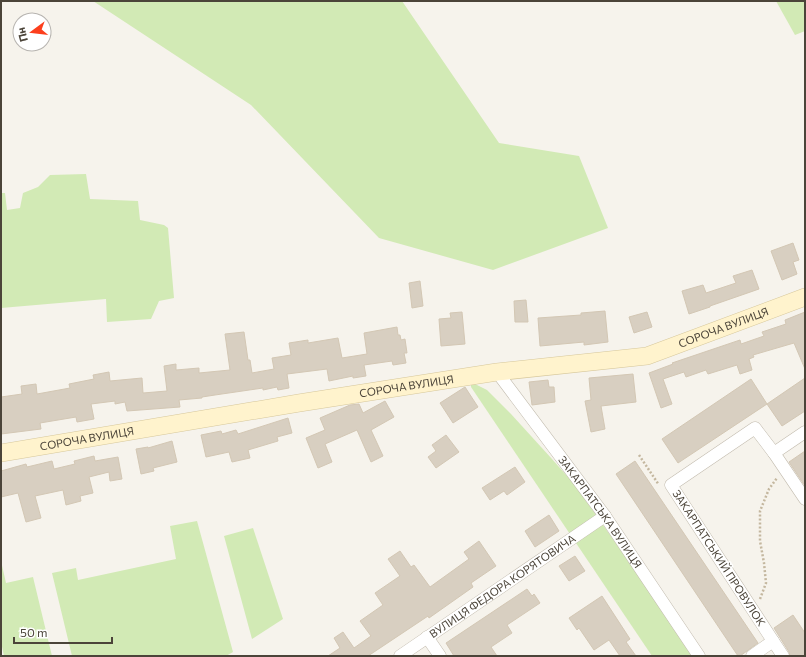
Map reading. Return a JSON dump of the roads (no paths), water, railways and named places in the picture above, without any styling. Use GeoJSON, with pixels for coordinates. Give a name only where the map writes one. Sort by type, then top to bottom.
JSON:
{"type":"FeatureCollection","features":[{"type":"Feature","properties":{"kind":"main road","name":"СОРОЧА ВУЛИЦЯ"},"geometry":{"type":"LineString","coordinates":[[1,453],[299,403],[497,372],[647,356],[805,297]]}},
{"type":"Feature","properties":{"kind":"street","name":"ЗАКАРПАТСЬКА ВУЛИЦЯ"},"geometry":{"type":"LineString","coordinates":[[497,372],[605,516],[699,656]]}},
{"type":"Feature","properties":{"kind":"street","name":"ЗАКАРПАТСЬКИЙ ПРОВУЛОК"},"geometry":{"type":"LineString","coordinates":[[783,656],[671,485],[754,428],[774,453],[805,499]]}},
{"type":"Feature","properties":{"kind":"street"},"geometry":{"type":"LineString","coordinates":[[774,453],[805,432]]}},
{"type":"Feature","properties":{"kind":"street","name":"ВУЛИЦЯ ФЕДОРА КОРЯТОВИЧА"},"geometry":{"type":"LineString","coordinates":[[400,656],[605,516]]}},
{"type":"Feature","properties":{"kind":"street"},"geometry":{"type":"LineString","coordinates":[[427,637],[440,656]]}},
{"type":"Feature","properties":{"kind":"street"},"geometry":{"type":"LineString","coordinates":[[752,656],[773,641]]}}]}
